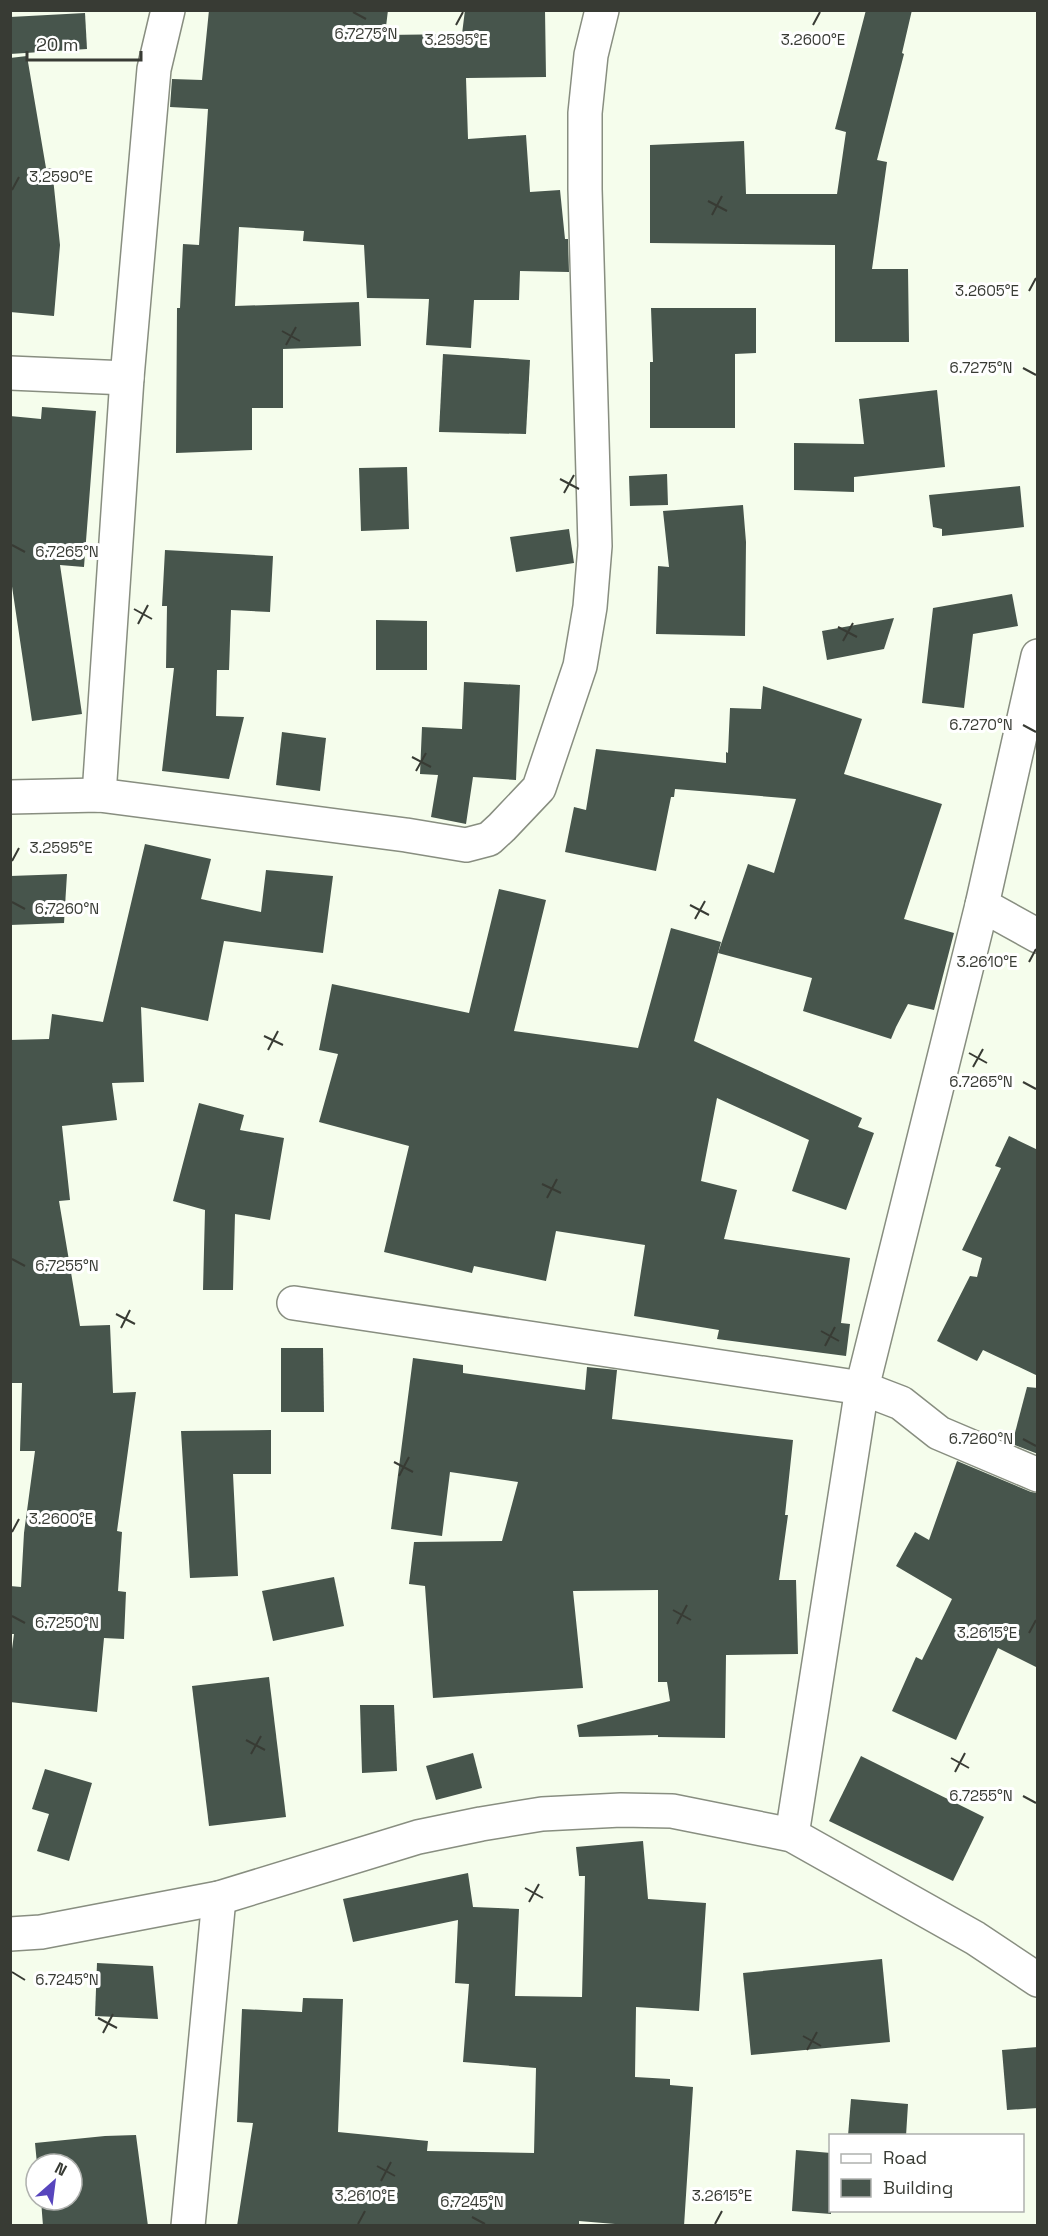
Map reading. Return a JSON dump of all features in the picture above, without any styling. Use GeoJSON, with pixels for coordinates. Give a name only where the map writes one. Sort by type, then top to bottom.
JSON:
{"type":"FeatureCollection","features":[{"type":"Feature","properties":{"kind":"street"},"geometry":{"type":"LineString","coordinates":[[99,795],[127,378],[154,69],[168,10]]}},
{"type":"Feature","properties":{"kind":"street"},"geometry":{"type":"LineString","coordinates":[[10,797],[99,795],[466,845],[489,839],[539,788],[580,666],[590,607],[595,546],[585,113],[591,55],[602,10]]}},
{"type":"Feature","properties":{"kind":"street"},"geometry":{"type":"LineString","coordinates":[[10,373],[127,378]]}},
{"type":"Feature","properties":{"kind":"street"},"geometry":{"type":"LineString","coordinates":[[792,1835],[862,1388],[982,905],[1038,656]]}},
{"type":"Feature","properties":{"kind":"street"},"geometry":{"type":"LineString","coordinates":[[982,905],[1038,936]]}},
{"type":"Feature","properties":{"kind":"street"},"geometry":{"type":"LineString","coordinates":[[294,1303],[862,1388],[901,1403],[939,1433],[1038,1475]]}},
{"type":"Feature","properties":{"kind":"street"},"geometry":{"type":"LineString","coordinates":[[10,1934],[41,1932],[219,1898],[418,1837],[542,1814],[621,1810],[672,1811],[792,1835],[975,1938],[1038,1980]]}},
{"type":"Feature","properties":{"kind":"street"},"geometry":{"type":"LineString","coordinates":[[188,2226],[219,1898]]}},
{"type":"Feature","properties":{"kind":"building"},"geometry":{"type":"Polygon","coordinates":[[[209,10],[388,10],[385,35],[462,34],[465,10],[545,10],[546,77],[466,78],[468,139],[526,135],[530,192],[560,190],[565,239],[568,239],[569,272],[520,271],[519,300],[474,300],[471,348],[426,345],[429,299],[367,298],[364,245],[303,241],[304,231],[239,227],[235,306],[359,302],[361,346],[283,349],[283,408],[252,408],[252,450],[176,453],[177,308],[180,308],[183,244],[199,245],[208,109],[170,107],[172,79],[202,80],[209,10]]]}},
{"type":"Feature","properties":{"kind":"building"},"geometry":{"type":"Polygon","coordinates":[[[866,10],[912,10],[902,53],[904,54],[877,160],[887,162],[872,269],[908,269],[909,342],[835,342],[835,245],[650,243],[650,145],[744,141],[746,194],[837,194],[846,132],[835,129],[866,10]]]}},
{"type":"Feature","properties":{"kind":"building"},"geometry":{"type":"Polygon","coordinates":[[[85,13],[87,49],[10,54],[10,17],[85,13]]]}},
{"type":"Feature","properties":{"kind":"building"},"geometry":{"type":"Polygon","coordinates":[[[27,56],[46,168],[52,168],[60,245],[54,316],[10,312],[10,58],[27,56]]]}},
{"type":"Feature","properties":{"kind":"building"},"geometry":{"type":"Polygon","coordinates":[[[651,308],[756,308],[756,353],[735,354],[735,428],[650,428],[650,362],[653,362],[651,308]]]}},
{"type":"Feature","properties":{"kind":"building"},"geometry":{"type":"Polygon","coordinates":[[[443,354],[530,360],[526,434],[439,432],[443,354]]]}},
{"type":"Feature","properties":{"kind":"building"},"geometry":{"type":"Polygon","coordinates":[[[937,390],[945,467],[854,477],[854,492],[794,490],[794,443],[864,444],[859,399],[937,390]]]}},
{"type":"Feature","properties":{"kind":"building"},"geometry":{"type":"Polygon","coordinates":[[[42,407],[96,411],[84,567],[60,565],[82,714],[32,721],[10,573],[10,416],[41,419],[42,407]]]}},
{"type":"Feature","properties":{"kind":"building"},"geometry":{"type":"Polygon","coordinates":[[[407,467],[409,529],[361,531],[359,468],[407,467]]]}},
{"type":"Feature","properties":{"kind":"building"},"geometry":{"type":"Polygon","coordinates":[[[667,474],[668,505],[630,506],[629,476],[667,474]]]}},
{"type":"Feature","properties":{"kind":"building"},"geometry":{"type":"Polygon","coordinates":[[[1020,486],[1024,527],[942,536],[942,529],[933,527],[929,495],[1020,486]]]}},
{"type":"Feature","properties":{"kind":"building"},"geometry":{"type":"Polygon","coordinates":[[[743,505],[746,542],[745,636],[656,634],[658,566],[669,567],[663,511],[743,505]]]}},
{"type":"Feature","properties":{"kind":"building"},"geometry":{"type":"Polygon","coordinates":[[[569,529],[574,563],[516,572],[510,537],[569,529]]]}},
{"type":"Feature","properties":{"kind":"building"},"geometry":{"type":"Polygon","coordinates":[[[165,550],[273,556],[270,612],[231,610],[229,670],[217,670],[216,716],[244,717],[229,779],[162,771],[174,668],[166,668],[167,606],[162,606],[165,550]]]}},
{"type":"Feature","properties":{"kind":"building"},"geometry":{"type":"Polygon","coordinates":[[[1012,594],[1018,626],[973,634],[964,708],[922,703],[933,608],[1012,594]]]}},
{"type":"Feature","properties":{"kind":"building"},"geometry":{"type":"Polygon","coordinates":[[[894,618],[884,649],[827,660],[822,631],[894,618]]]}},
{"type":"Feature","properties":{"kind":"building"},"geometry":{"type":"Polygon","coordinates":[[[376,620],[427,621],[427,670],[376,670],[376,620]]]}},
{"type":"Feature","properties":{"kind":"building"},"geometry":{"type":"Polygon","coordinates":[[[464,682],[520,685],[516,780],[473,777],[466,824],[431,817],[438,775],[420,774],[422,727],[462,729],[464,682]]]}},
{"type":"Feature","properties":{"kind":"building"},"geometry":{"type":"Polygon","coordinates":[[[763,686],[862,719],[844,774],[942,804],[904,919],[954,933],[934,1010],[908,1004],[891,1039],[803,1011],[812,978],[718,953],[748,864],[774,873],[796,799],[675,789],[674,797],[671,797],[656,871],[565,852],[574,807],[586,810],[596,749],[726,763],[730,708],[761,709],[763,686]]]}},
{"type":"Feature","properties":{"kind":"building"},"geometry":{"type":"Polygon","coordinates":[[[282,732],[326,738],[320,791],[276,785],[282,732]]]}},
{"type":"Feature","properties":{"kind":"building"},"geometry":{"type":"Polygon","coordinates":[[[145,844],[211,859],[201,899],[261,912],[266,870],[333,876],[323,953],[224,941],[208,1021],[141,1007],[144,1082],[112,1083],[117,1120],[62,1126],[70,1200],[59,1201],[80,1326],[110,1325],[113,1393],[136,1392],[117,1531],[122,1532],[118,1591],[126,1592],[124,1639],[104,1638],[97,1712],[10,1702],[10,1664],[14,1634],[10,1634],[10,1586],[21,1587],[24,1533],[35,1451],[20,1451],[22,1383],[12,1383],[10,1040],[49,1039],[52,1014],[103,1022],[145,844]]]}},
{"type":"Feature","properties":{"kind":"building"},"geometry":{"type":"Polygon","coordinates":[[[67,874],[64,923],[10,925],[10,876],[67,874]]]}},
{"type":"Feature","properties":{"kind":"building"},"geometry":{"type":"Polygon","coordinates":[[[499,889],[546,900],[514,1031],[638,1048],[671,928],[721,942],[694,1041],[862,1118],[858,1127],[874,1133],[846,1210],[792,1191],[809,1140],[717,1098],[701,1181],[737,1190],[724,1239],[850,1258],[841,1323],[850,1324],[846,1356],[717,1339],[719,1330],[634,1316],[645,1245],[556,1231],[546,1281],[474,1266],[472,1273],[384,1252],[409,1146],[319,1122],[338,1054],[319,1050],[332,984],[469,1013],[499,889]]]}},
{"type":"Feature","properties":{"kind":"building"},"geometry":{"type":"Polygon","coordinates":[[[199,1103],[244,1115],[240,1130],[284,1138],[270,1220],[235,1214],[233,1290],[203,1290],[205,1210],[173,1201],[199,1103]]]}},
{"type":"Feature","properties":{"kind":"building"},"geometry":{"type":"Polygon","coordinates":[[[1009,1136],[1038,1150],[1038,1376],[983,1350],[977,1361],[937,1341],[970,1276],[977,1277],[982,1258],[962,1250],[1001,1168],[995,1166],[1009,1136]]]}},
{"type":"Feature","properties":{"kind":"building"},"geometry":{"type":"Polygon","coordinates":[[[281,1348],[323,1348],[324,1412],[281,1412],[281,1348]]]}},
{"type":"Feature","properties":{"kind":"building"},"geometry":{"type":"Polygon","coordinates":[[[413,1358],[463,1365],[463,1373],[585,1390],[587,1367],[617,1370],[612,1419],[793,1440],[785,1515],[788,1515],[779,1580],[796,1580],[798,1654],[726,1655],[725,1738],[658,1737],[658,1735],[579,1737],[577,1725],[670,1701],[667,1682],[658,1682],[658,1590],[573,1591],[583,1688],[433,1698],[425,1586],[409,1584],[414,1542],[502,1541],[518,1482],[450,1472],[442,1536],[391,1529],[413,1358]]]}},
{"type":"Feature","properties":{"kind":"building"},"geometry":{"type":"Polygon","coordinates":[[[1027,1387],[1038,1388],[1038,1454],[1012,1444],[1027,1387]]]}},
{"type":"Feature","properties":{"kind":"building"},"geometry":{"type":"Polygon","coordinates":[[[271,1430],[271,1474],[233,1474],[238,1576],[190,1578],[181,1431],[271,1430]]]}},
{"type":"Feature","properties":{"kind":"building"},"geometry":{"type":"Polygon","coordinates":[[[957,1461],[1038,1493],[1038,1668],[998,1648],[956,1740],[892,1711],[916,1657],[922,1660],[952,1599],[896,1566],[915,1532],[929,1540],[957,1461]]]}},
{"type":"Feature","properties":{"kind":"building"},"geometry":{"type":"Polygon","coordinates":[[[334,1577],[344,1626],[273,1641],[262,1591],[334,1577]]]}},
{"type":"Feature","properties":{"kind":"building"},"geometry":{"type":"Polygon","coordinates":[[[269,1677],[286,1817],[209,1826],[192,1686],[269,1677]]]}},
{"type":"Feature","properties":{"kind":"building"},"geometry":{"type":"Polygon","coordinates":[[[360,1705],[394,1705],[397,1771],[362,1773],[360,1705]]]}},
{"type":"Feature","properties":{"kind":"building"},"geometry":{"type":"Polygon","coordinates":[[[473,1753],[482,1788],[436,1800],[426,1766],[473,1753]]]}},
{"type":"Feature","properties":{"kind":"building"},"geometry":{"type":"Polygon","coordinates":[[[861,1756],[984,1817],[953,1881],[829,1821],[861,1756]]]}},
{"type":"Feature","properties":{"kind":"building"},"geometry":{"type":"Polygon","coordinates":[[[45,1769],[92,1783],[69,1861],[37,1851],[49,1814],[32,1809],[45,1769]]]}},
{"type":"Feature","properties":{"kind":"building"},"geometry":{"type":"Polygon","coordinates":[[[643,1841],[648,1899],[706,1903],[699,2011],[636,2007],[635,2077],[670,2079],[670,2085],[693,2087],[684,2226],[639,2226],[579,2221],[579,2226],[237,2226],[253,2123],[237,2122],[242,2009],[302,2012],[303,1998],[343,1999],[338,2132],[428,2141],[427,2151],[534,2153],[536,2068],[463,2062],[469,1984],[455,1983],[458,1920],[353,1942],[343,1899],[468,1873],[473,1907],[519,1909],[515,1996],[582,1997],[585,1876],[579,1876],[576,1847],[643,1841]]]}},
{"type":"Feature","properties":{"kind":"building"},"geometry":{"type":"Polygon","coordinates":[[[882,1959],[890,2042],[751,2055],[743,1973],[882,1959]]]}},
{"type":"Feature","properties":{"kind":"building"},"geometry":{"type":"Polygon","coordinates":[[[97,1963],[153,1966],[158,2019],[95,2016],[97,1963]]]}},
{"type":"Feature","properties":{"kind":"building"},"geometry":{"type":"Polygon","coordinates":[[[1038,2047],[1038,2108],[1007,2110],[1002,2050],[1038,2047]]]}},
{"type":"Feature","properties":{"kind":"building"},"geometry":{"type":"Polygon","coordinates":[[[851,2099],[908,2104],[906,2134],[848,2134],[851,2099]]]}},
{"type":"Feature","properties":{"kind":"building"},"geometry":{"type":"Polygon","coordinates":[[[136,2135],[148,2226],[43,2226],[42,2212],[84,2212],[84,2152],[36,2152],[35,2143],[136,2135]]]}},
{"type":"Feature","properties":{"kind":"building"},"geometry":{"type":"Polygon","coordinates":[[[796,2150],[829,2153],[829,2212],[831,2214],[792,2211],[796,2150]]]}}]}
